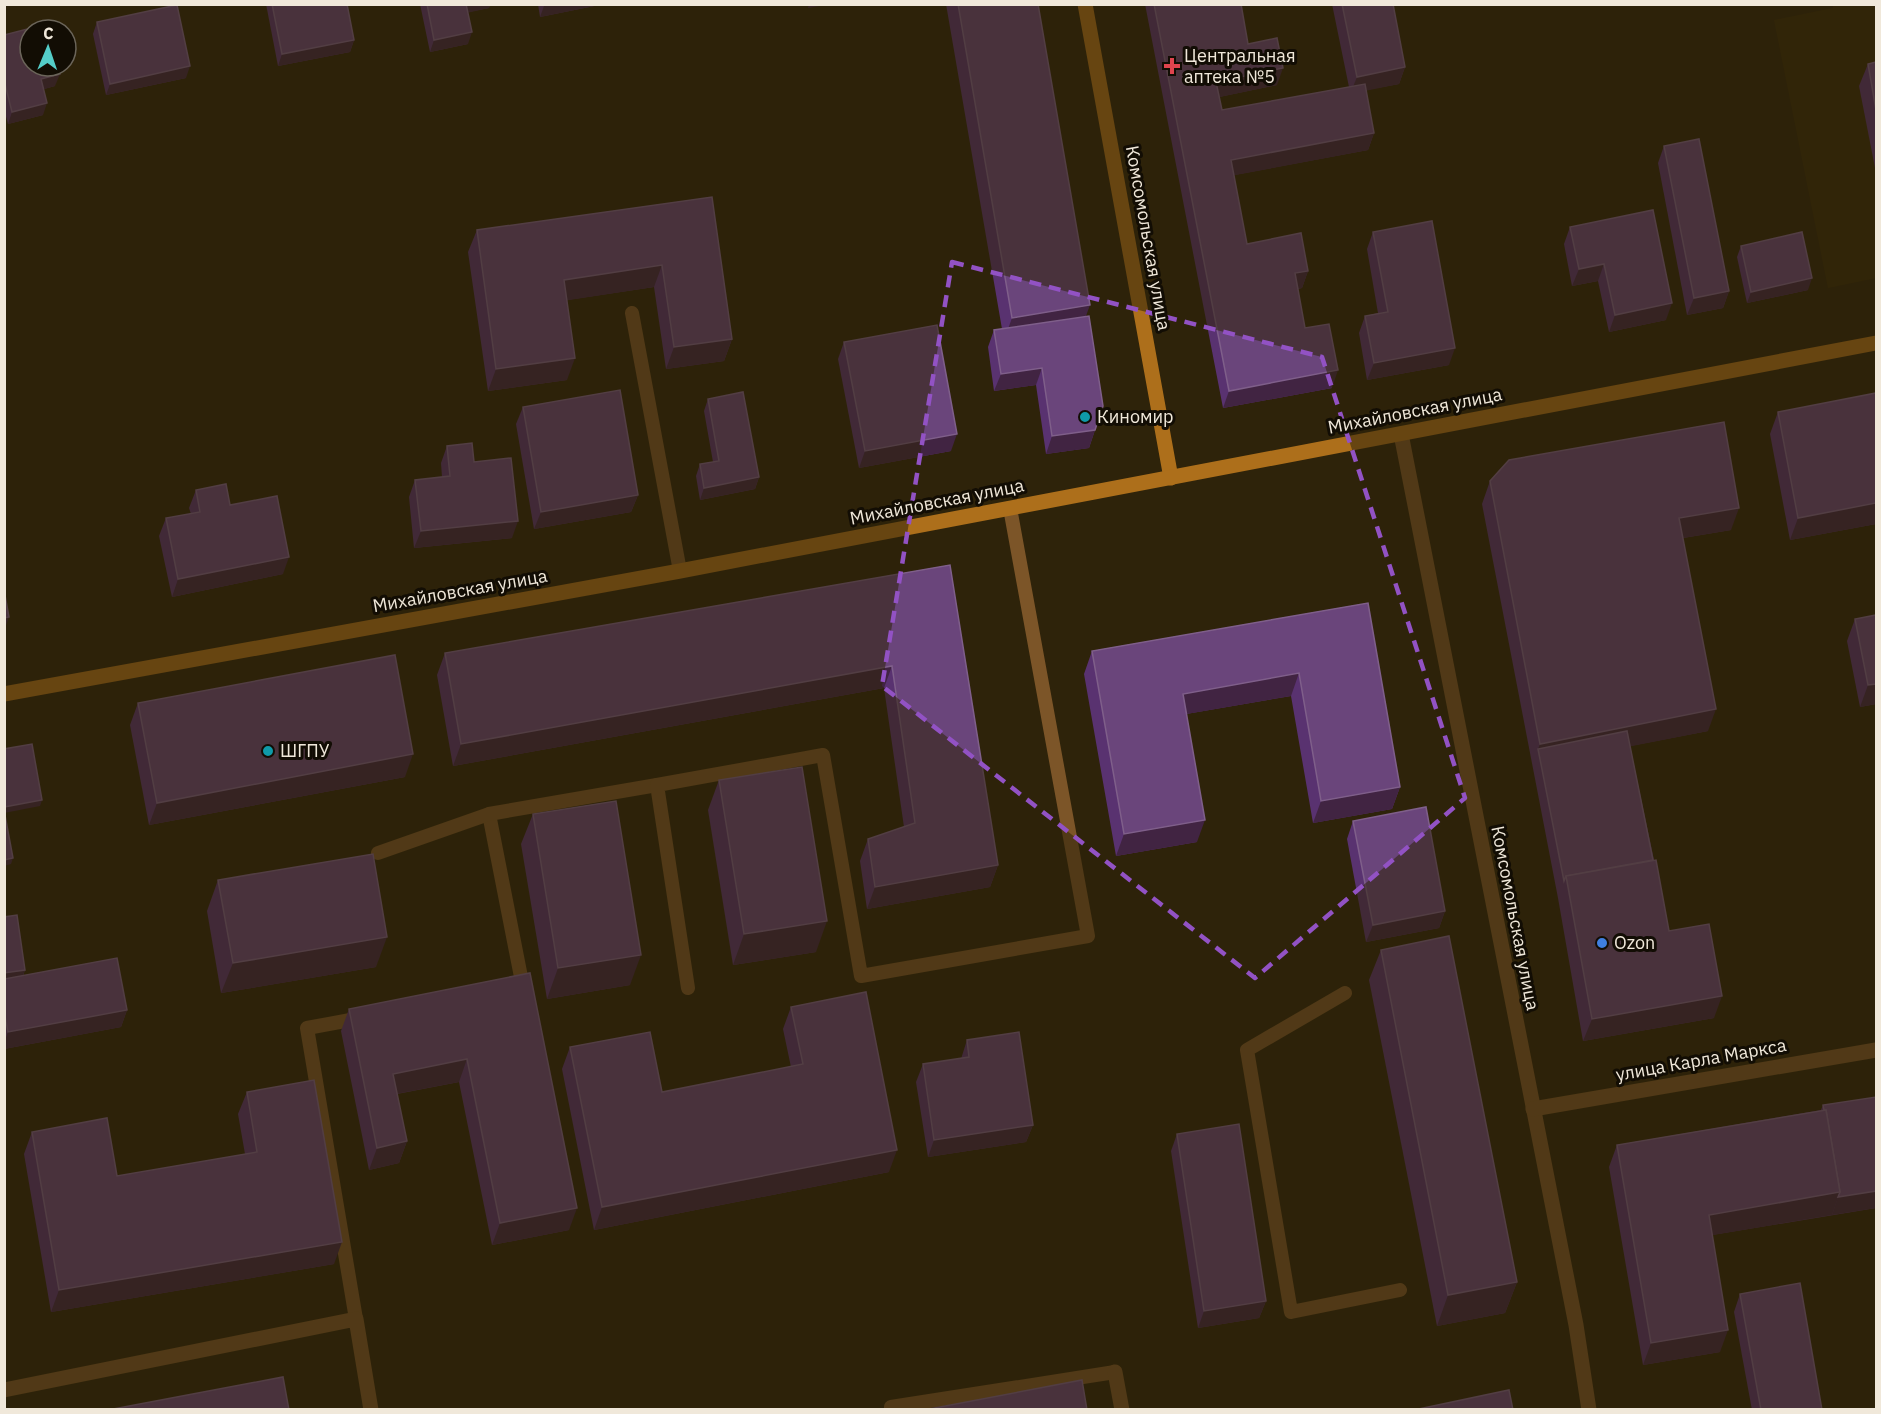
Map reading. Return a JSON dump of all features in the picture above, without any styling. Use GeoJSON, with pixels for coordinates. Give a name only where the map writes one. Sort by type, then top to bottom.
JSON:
{"type":"FeatureCollection","features":[{"type":"Feature","properties":{"kind":"main road","name":"Комсомольская улица"},"geometry":{"type":"LineString","coordinates":[[1085,4],[1171,478]]}},
{"type":"Feature","properties":{"kind":"main road","name":"Михайловская улица"},"geometry":{"type":"LineString","coordinates":[[4,694],[680,571],[1876,343]]}},
{"type":"Feature","properties":{"kind":"street","name":"Комсомольская улица"},"geometry":{"type":"LineString","coordinates":[[1401,434],[1576,1325],[1589,1410]]}},
{"type":"Feature","properties":{"kind":"street","name":"улица Карла Маркса"},"geometry":{"type":"LineString","coordinates":[[1533,1109],[1876,1050]]}},
{"type":"Feature","properties":{"kind":"street"},"geometry":{"type":"LineString","coordinates":[[4,1390],[356,1319],[371,1410]]}},
{"type":"Feature","properties":{"kind":"street"},"geometry":{"type":"LineString","coordinates":[[1115,1372],[1122,1410]]}},
{"type":"Feature","properties":{"kind":"lane"},"geometry":{"type":"LineString","coordinates":[[632,313],[680,571]]}},
{"type":"Feature","properties":{"kind":"lane"},"geometry":{"type":"LineString","coordinates":[[378,853],[489,814],[823,755],[861,976],[1089,936],[1010,508]]}},
{"type":"Feature","properties":{"kind":"lane"},"geometry":{"type":"LineString","coordinates":[[657,785],[688,988]]}},
{"type":"Feature","properties":{"kind":"lane"},"geometry":{"type":"LineString","coordinates":[[489,814],[523,987],[500,992]]}},
{"type":"Feature","properties":{"kind":"lane"},"geometry":{"type":"LineString","coordinates":[[1345,993],[1247,1050],[1292,1312],[1400,1290]]}},
{"type":"Feature","properties":{"kind":"lane"},"geometry":{"type":"LineString","coordinates":[[356,1319],[307,1028],[375,1015]]}},
{"type":"Feature","properties":{"kind":"lane"},"geometry":{"type":"LineString","coordinates":[[891,1407],[1115,1372]]}},
{"type":"Feature","properties":{"kind":"highlighted area"},"geometry":{"type":"Polygon","coordinates":[[[952,262],[1322,357],[1465,798],[1255,978],[882,686],[952,262]]]}},
{"type":"Feature","properties":{"kind":"shaded area"},"geometry":{"type":"Polygon","coordinates":[[[1833,5],[1876,5],[1876,278],[1828,288],[1774,20],[1833,8],[1833,5]]]}},
{"type":"Feature","properties":{"kind":"building"},"geometry":{"type":"Polygon","coordinates":[[[272,4],[347,4],[354,40],[282,54],[272,4]]]}},
{"type":"Feature","properties":{"kind":"building"},"geometry":{"type":"Polygon","coordinates":[[[427,4],[466,4],[472,32],[434,40],[427,4]]]}},
{"type":"Feature","properties":{"kind":"building"},"geometry":{"type":"Polygon","coordinates":[[[958,4],[1038,4],[1090,305],[1012,318],[958,4]]]}},
{"type":"Feature","properties":{"kind":"building"},"geometry":{"type":"Polygon","coordinates":[[[1154,4],[1241,4],[1248,44],[1277,38],[1283,68],[1216,82],[1222,110],[1365,84],[1374,133],[1231,160],[1247,244],[1301,233],[1308,271],[1295,273],[1305,328],[1329,324],[1338,370],[1229,391],[1154,4]]]}},
{"type":"Feature","properties":{"kind":"building"},"geometry":{"type":"Polygon","coordinates":[[[1342,4],[1393,4],[1405,67],[1357,77],[1342,4]]]}},
{"type":"Feature","properties":{"kind":"building"},"geometry":{"type":"Polygon","coordinates":[[[177,5],[190,66],[110,84],[97,22],[177,5]]]}},
{"type":"Feature","properties":{"kind":"building"},"geometry":{"type":"Polygon","coordinates":[[[18,31],[18,78],[45,78],[41,79],[47,103],[12,112],[4,80],[4,35],[18,31]]]}},
{"type":"Feature","properties":{"kind":"building"},"geometry":{"type":"Polygon","coordinates":[[[1876,62],[1876,110],[1868,64],[1876,62]]]}},
{"type":"Feature","properties":{"kind":"building"},"geometry":{"type":"Polygon","coordinates":[[[1699,139],[1729,291],[1694,298],[1664,146],[1699,139]]]}},
{"type":"Feature","properties":{"kind":"building"},"geometry":{"type":"Polygon","coordinates":[[[712,197],[732,339],[674,347],[662,265],[564,280],[575,358],[496,369],[477,230],[712,197]]]}},
{"type":"Feature","properties":{"kind":"building"},"geometry":{"type":"Polygon","coordinates":[[[1653,210],[1672,303],[1615,315],[1604,264],[1579,269],[1570,227],[1653,210]]]}},
{"type":"Feature","properties":{"kind":"building"},"geometry":{"type":"Polygon","coordinates":[[[1432,221],[1455,348],[1374,363],[1365,316],[1388,312],[1373,232],[1432,221]]]}},
{"type":"Feature","properties":{"kind":"building"},"geometry":{"type":"Polygon","coordinates":[[[1802,232],[1812,278],[1751,292],[1741,246],[1802,232]]]}},
{"type":"Feature","properties":{"kind":"building"},"geometry":{"type":"Polygon","coordinates":[[[1089,316],[1103,406],[1095,430],[1052,436],[1042,368],[1001,374],[994,330],[1089,316]]]}},
{"type":"Feature","properties":{"kind":"building"},"geometry":{"type":"Polygon","coordinates":[[[937,325],[957,434],[865,451],[844,342],[937,325]]]}},
{"type":"Feature","properties":{"kind":"building"},"geometry":{"type":"Polygon","coordinates":[[[620,390],[638,495],[541,512],[523,407],[620,390]]]}},
{"type":"Feature","properties":{"kind":"building"},"geometry":{"type":"Polygon","coordinates":[[[743,392],[759,477],[704,488],[700,464],[719,461],[708,399],[743,392]]]}},
{"type":"Feature","properties":{"kind":"building"},"geometry":{"type":"Polygon","coordinates":[[[1876,393],[1876,503],[1798,518],[1778,412],[1876,393]]]}},
{"type":"Feature","properties":{"kind":"building"},"geometry":{"type":"Polygon","coordinates":[[[1724,422],[1739,508],[1679,518],[1716,709],[1540,744],[1490,481],[1509,460],[1724,422]]]}},
{"type":"Feature","properties":{"kind":"building"},"geometry":{"type":"Polygon","coordinates":[[[472,443],[474,462],[511,458],[518,521],[421,531],[415,480],[450,476],[447,446],[472,443]]]}},
{"type":"Feature","properties":{"kind":"building"},"geometry":{"type":"Polygon","coordinates":[[[226,484],[230,505],[277,496],[289,557],[178,579],[166,518],[200,512],[196,490],[226,484]]]}},
{"type":"Feature","properties":{"kind":"building"},"geometry":{"type":"Polygon","coordinates":[[[950,565],[998,865],[875,887],[868,839],[915,823],[892,666],[461,744],[445,653],[950,565]]]}},
{"type":"Feature","properties":{"kind":"building"},"geometry":{"type":"Polygon","coordinates":[[[4,590],[9,617],[4,618],[4,590]]]}},
{"type":"Feature","properties":{"kind":"building"},"geometry":{"type":"Polygon","coordinates":[[[1368,603],[1400,787],[1321,801],[1299,673],[1183,694],[1205,820],[1124,834],[1092,651],[1368,603]]]}},
{"type":"Feature","properties":{"kind":"building"},"geometry":{"type":"Polygon","coordinates":[[[1876,615],[1876,684],[1868,685],[1855,619],[1876,615]]]}},
{"type":"Feature","properties":{"kind":"building","name":"ШГПУ"},"geometry":{"type":"Polygon","coordinates":[[[395,655],[413,754],[157,803],[138,703],[395,655]]]}},
{"type":"Feature","properties":{"kind":"building"},"geometry":{"type":"Polygon","coordinates":[[[1627,731],[1653,860],[1566,876],[1564,881],[1538,749],[1627,731]]]}},
{"type":"Feature","properties":{"kind":"building"},"geometry":{"type":"Polygon","coordinates":[[[32,744],[42,800],[4,807],[4,749],[32,744]]]}},
{"type":"Feature","properties":{"kind":"building"},"geometry":{"type":"Polygon","coordinates":[[[802,767],[827,921],[744,934],[719,780],[802,767]]]}},
{"type":"Feature","properties":{"kind":"building"},"geometry":{"type":"Polygon","coordinates":[[[616,801],[641,955],[558,968],[533,814],[616,801]]]}},
{"type":"Feature","properties":{"kind":"building"},"geometry":{"type":"Polygon","coordinates":[[[1426,807],[1445,911],[1373,925],[1353,821],[1426,807]]]}},
{"type":"Feature","properties":{"kind":"building"},"geometry":{"type":"Polygon","coordinates":[[[4,810],[13,858],[4,860],[4,810]]]}},
{"type":"Feature","properties":{"kind":"building"},"geometry":{"type":"Polygon","coordinates":[[[373,854],[387,937],[233,963],[218,880],[373,854]]]}},
{"type":"Feature","properties":{"kind":"building"},"geometry":{"type":"Polygon","coordinates":[[[1656,860],[1669,931],[1709,924],[1722,996],[1592,1019],[1566,876],[1656,860]]]}},
{"type":"Feature","properties":{"kind":"building"},"geometry":{"type":"Polygon","coordinates":[[[17,915],[25,970],[4,973],[4,917],[17,915]]]}},
{"type":"Feature","properties":{"kind":"building"},"geometry":{"type":"Polygon","coordinates":[[[1449,936],[1517,1282],[1448,1295],[1381,950],[1449,936]]]}},
{"type":"Feature","properties":{"kind":"building"},"geometry":{"type":"Polygon","coordinates":[[[117,958],[127,1010],[8,1032],[4,1011],[4,979],[117,958]]]}},
{"type":"Feature","properties":{"kind":"building"},"geometry":{"type":"Polygon","coordinates":[[[530,973],[577,1208],[500,1223],[467,1059],[393,1074],[407,1141],[377,1148],[349,1009],[530,973]]]}},
{"type":"Feature","properties":{"kind":"building"},"geometry":{"type":"Polygon","coordinates":[[[866,992],[897,1150],[602,1207],[570,1047],[650,1032],[662,1092],[803,1064],[791,1007],[866,992]]]}},
{"type":"Feature","properties":{"kind":"building"},"geometry":{"type":"Polygon","coordinates":[[[1019,1032],[1033,1125],[934,1140],[923,1064],[969,1057],[967,1040],[1019,1032]]]}},
{"type":"Feature","properties":{"kind":"building"},"geometry":{"type":"Polygon","coordinates":[[[314,1080],[342,1242],[59,1290],[32,1132],[107,1118],[117,1176],[257,1152],[247,1092],[314,1080]]]}},
{"type":"Feature","properties":{"kind":"building"},"geometry":{"type":"Polygon","coordinates":[[[1876,1097],[1876,1191],[1838,1197],[1840,1192],[1826,1110],[1823,1105],[1876,1097]]]}},
{"type":"Feature","properties":{"kind":"building"},"geometry":{"type":"Polygon","coordinates":[[[1826,1110],[1840,1192],[1709,1215],[1728,1330],[1651,1343],[1617,1145],[1826,1110]]]}},
{"type":"Feature","properties":{"kind":"building"},"geometry":{"type":"Polygon","coordinates":[[[1239,1124],[1266,1301],[1204,1311],[1177,1134],[1239,1124]]]}},
{"type":"Feature","properties":{"kind":"building"},"geometry":{"type":"Polygon","coordinates":[[[1800,1283],[1822,1410],[1761,1410],[1740,1294],[1800,1283]]]}},
{"type":"Feature","properties":{"kind":"building"},"geometry":{"type":"Polygon","coordinates":[[[283,1377],[289,1410],[108,1410],[283,1377]]]}},
{"type":"Feature","properties":{"kind":"building"},"geometry":{"type":"Polygon","coordinates":[[[1082,1380],[1087,1410],[924,1410],[1082,1380]]]}},
{"type":"Feature","properties":{"kind":"building"},"geometry":{"type":"Polygon","coordinates":[[[1509,1390],[1513,1410],[1414,1410],[1509,1390]]]}},
{"type":"Feature","properties":{"kind":"place","name":"Центральная аптека №5"},"geometry":{"type":"Point","coordinates":[1172,66]}},
{"type":"Feature","properties":{"kind":"place","name":"Киномир"},"geometry":{"type":"Point","coordinates":[1085,417]}},
{"type":"Feature","properties":{"kind":"place","name":"ШГПУ"},"geometry":{"type":"Point","coordinates":[268,751]}},
{"type":"Feature","properties":{"kind":"place","name":"Ozon"},"geometry":{"type":"Point","coordinates":[1602,943]}}]}
